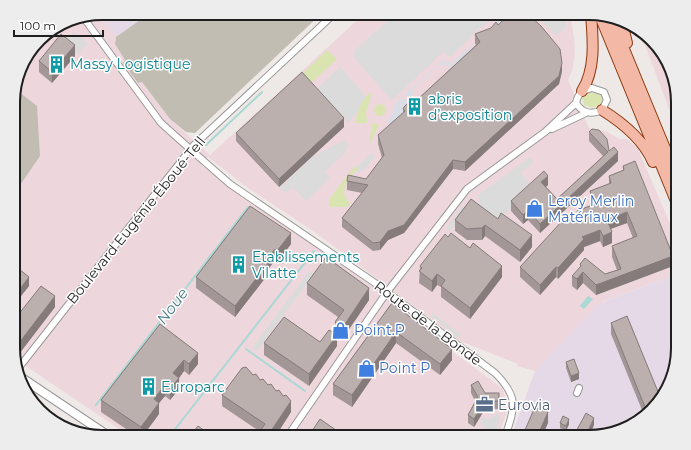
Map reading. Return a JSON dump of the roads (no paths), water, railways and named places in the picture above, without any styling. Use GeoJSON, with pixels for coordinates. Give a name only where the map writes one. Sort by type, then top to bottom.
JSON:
{"type":"FeatureCollection","features":[{"type":"Feature","properties":{"kind":"main road"},"geometry":{"type":"LineString","coordinates":[[582,91],[590,74],[593,30],[592,20]]}},
{"type":"Feature","properties":{"kind":"main road"},"geometry":{"type":"LineString","coordinates":[[602,21],[671,176]]}},
{"type":"Feature","properties":{"kind":"main road"},"geometry":{"type":"LineString","coordinates":[[613,24],[671,175]]}},
{"type":"Feature","properties":{"kind":"main road"},"geometry":{"type":"LineString","coordinates":[[623,27],[630,52],[628,60]]}},
{"type":"Feature","properties":{"kind":"main road"},"geometry":{"type":"LineString","coordinates":[[602,110],[636,136],[651,156],[662,182],[671,183]]}},
{"type":"Feature","properties":{"kind":"street","name":"Boulevard Eugénie Éboué-Tell"},"geometry":{"type":"LineString","coordinates":[[22,364],[190,149],[328,20]]}},
{"type":"Feature","properties":{"kind":"street","name":"Route de la Bonde"},"geometry":{"type":"LineString","coordinates":[[87,22],[161,123],[230,184],[387,292],[495,373],[508,388],[513,401],[513,410],[507,430]]}},
{"type":"Feature","properties":{"kind":"street"},"geometry":{"type":"LineString","coordinates":[[292,430],[387,292],[467,189],[545,132],[576,103],[582,91],[592,88],[604,92],[607,100],[602,110],[586,113],[545,132]]}},
{"type":"Feature","properties":{"kind":"street"},"geometry":{"type":"LineString","coordinates":[[576,103],[586,113]]}},
{"type":"Feature","properties":{"kind":"street"},"geometry":{"type":"LineString","coordinates":[[27,382],[99,430]]}},
{"type":"Feature","properties":{"kind":"water"},"geometry":{"type":"Polygon","coordinates":[[[588,296],[593,299],[584,309],[580,306],[588,296]]]}},
{"type":"Feature","properties":{"kind":"waterway","name":"Noue"},"geometry":{"type":"LineString","coordinates":[[206,145],[262,92]]}},
{"type":"Feature","properties":{"kind":"waterway","name":"Noue"},"geometry":{"type":"LineString","coordinates":[[96,405],[248,207]]}},
{"type":"Feature","properties":{"kind":"waterway","name":"Noue"},"geometry":{"type":"LineString","coordinates":[[174,430],[314,251]]}},
{"type":"Feature","properties":{"kind":"waterway","name":"Noue"},"geometry":{"type":"LineString","coordinates":[[246,349],[305,391]]}},
{"type":"Feature","properties":{"kind":"place","name":"Massy Logistique"},"geometry":{"type":"Point","coordinates":[57,64]}},
{"type":"Feature","properties":{"kind":"place","name":"abris d’exposition"},"geometry":{"type":"Point","coordinates":[415,107]}},
{"type":"Feature","properties":{"kind":"place","name":"Leroy Merlin Matériaux"},"geometry":{"type":"Point","coordinates":[535,209]}},
{"type":"Feature","properties":{"kind":"place","name":"Etablissements Vilatte"},"geometry":{"type":"Point","coordinates":[239,265]}},
{"type":"Feature","properties":{"kind":"place","name":"Point.P"},"geometry":{"type":"Point","coordinates":[341,330]}},
{"type":"Feature","properties":{"kind":"place","name":"Point P"},"geometry":{"type":"Point","coordinates":[366,368]}},
{"type":"Feature","properties":{"kind":"place","name":"Europarc"},"geometry":{"type":"Point","coordinates":[148,387]}},
{"type":"Feature","properties":{"kind":"place","name":"Eurovia"},"geometry":{"type":"Point","coordinates":[485,405]}}]}
